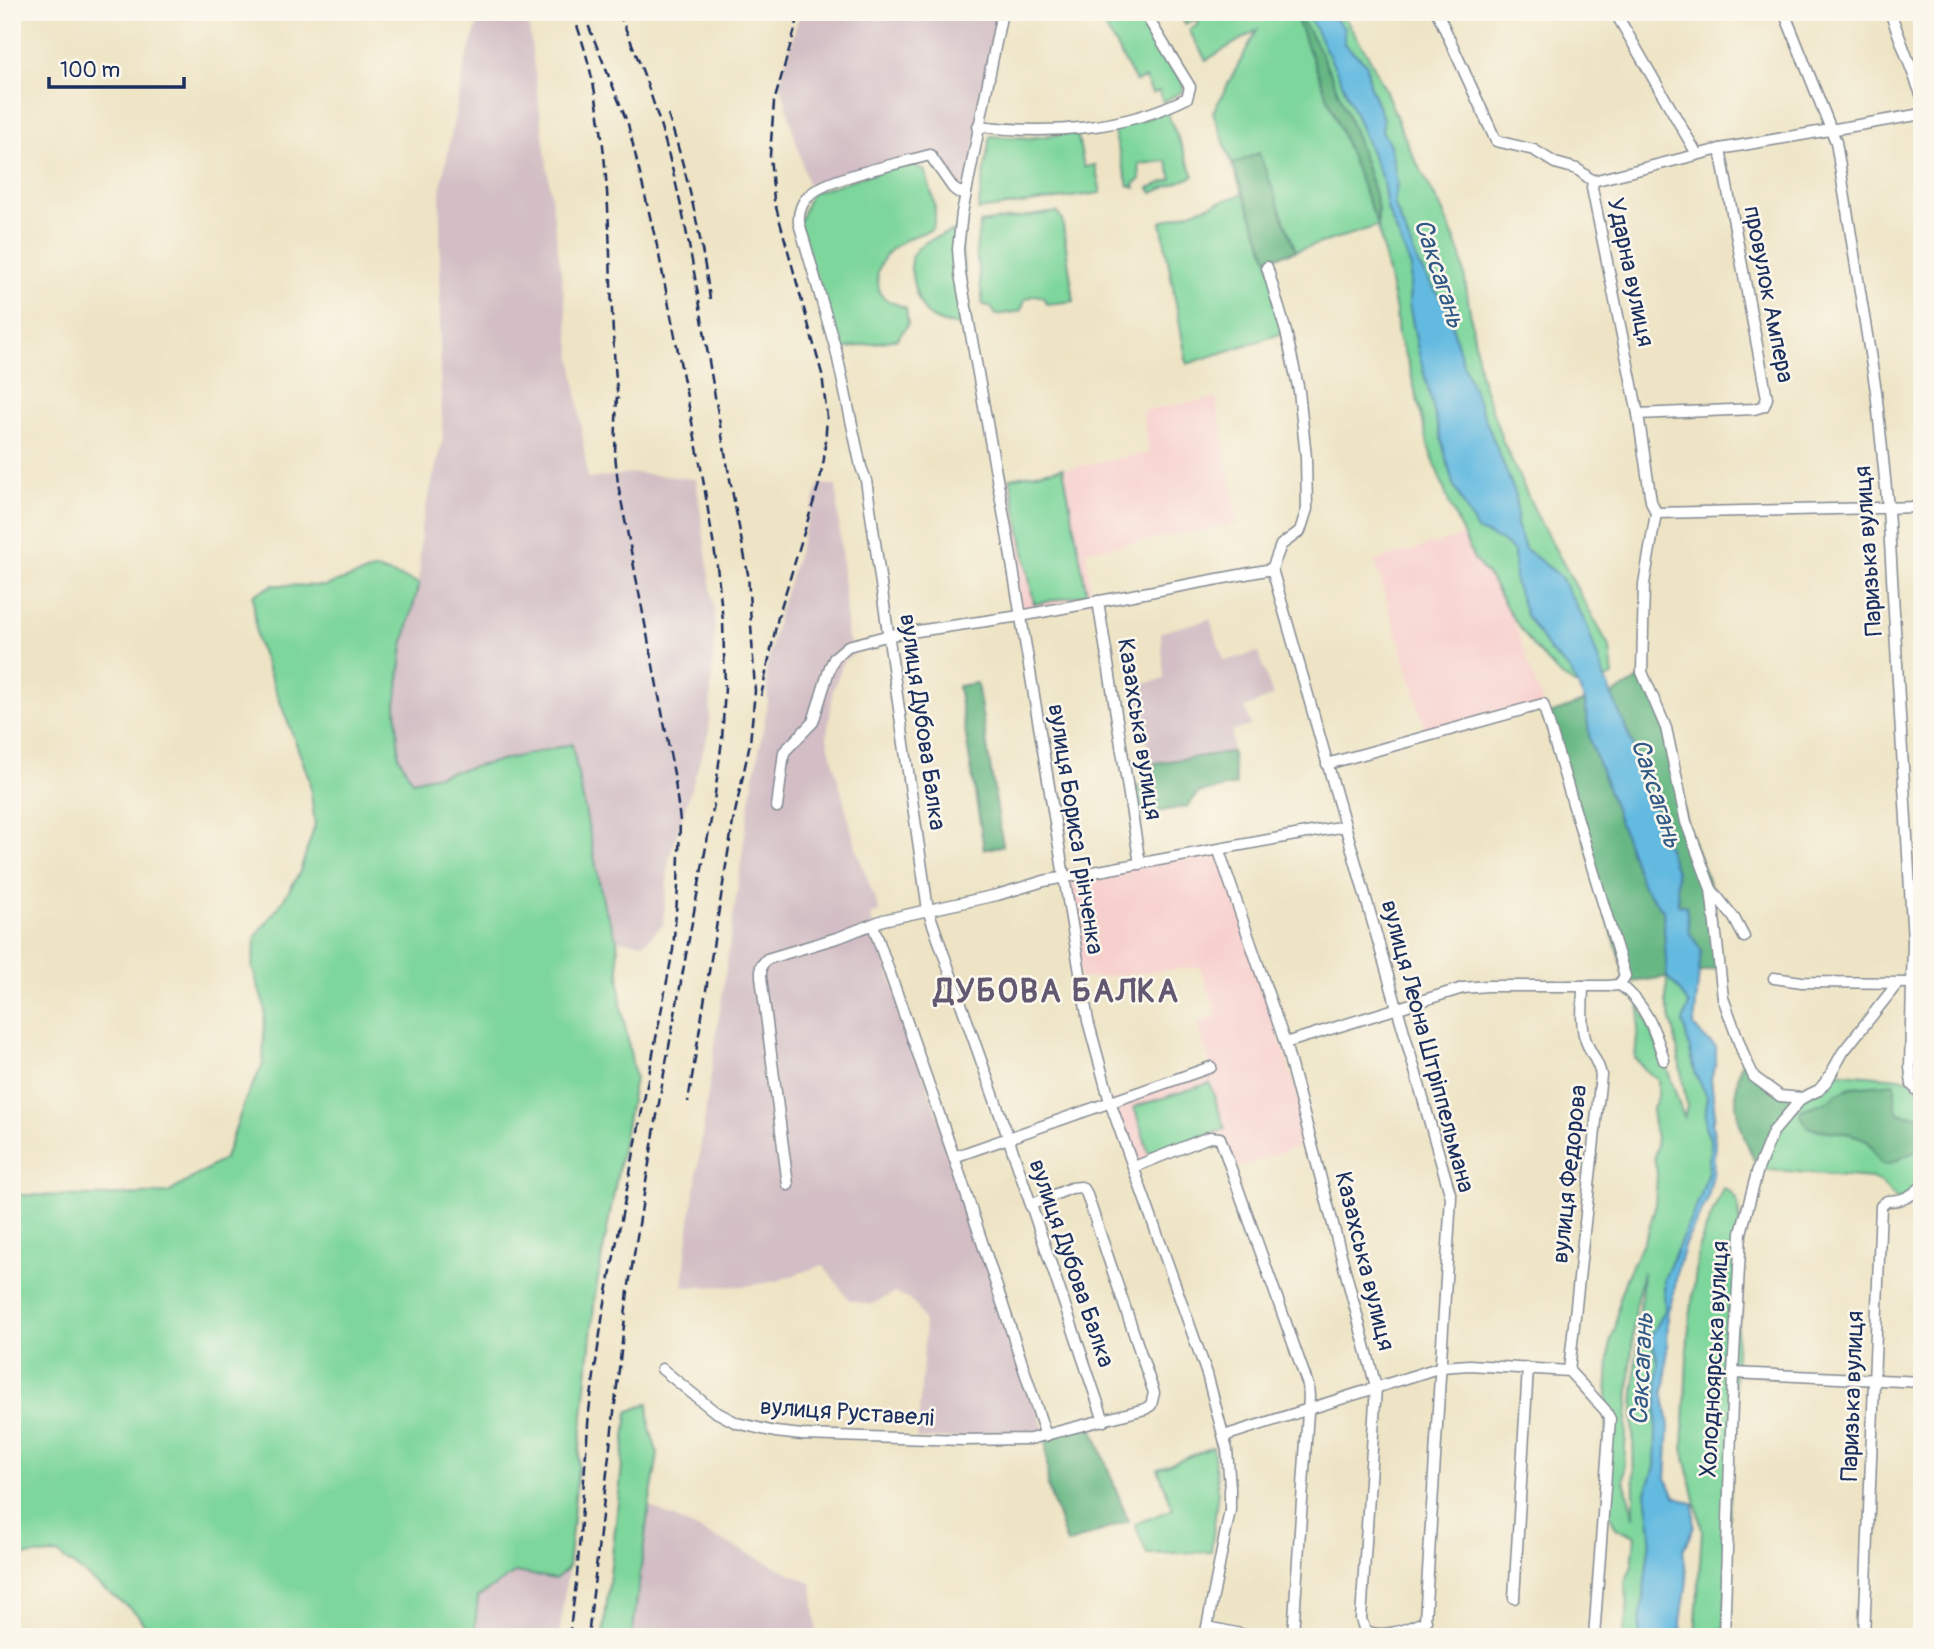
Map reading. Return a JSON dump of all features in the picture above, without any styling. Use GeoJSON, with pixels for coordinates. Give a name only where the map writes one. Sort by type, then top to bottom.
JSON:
{"type":"FeatureCollection","features":[{"type":"Feature","properties":{"kind":"street","name":"вулиця Бориса Грінченка"},"geometry":{"type":"LineString","coordinates":[[1002,12],[966,192],[958,249],[960,274],[1086,1008],[1110,1102],[1207,1374],[1224,1436],[1230,1476],[1230,1510],[1206,1632]]}},
{"type":"Feature","properties":{"kind":"street"},"geometry":{"type":"LineString","coordinates":[[978,126],[1020,132],[1065,130],[1124,121],[1170,107],[1187,98],[1190,87],[1144,12]]}},
{"type":"Feature","properties":{"kind":"street"},"geometry":{"type":"LineString","coordinates":[[1437,12],[1496,141],[1534,150],[1555,163],[1577,169],[1593,181]]}},
{"type":"Feature","properties":{"kind":"street"},"geometry":{"type":"LineString","coordinates":[[1615,12],[1697,154]]}},
{"type":"Feature","properties":{"kind":"street","name":"Паризька вулиця"},"geometry":{"type":"LineString","coordinates":[[1784,12],[1836,142],[1876,391],[1888,509],[1907,819],[1913,983],[1910,1079],[1922,1095]]}},
{"type":"Feature","properties":{"kind":"street"},"geometry":{"type":"LineString","coordinates":[[1890,12],[1922,97]]}},
{"type":"Feature","properties":{"kind":"street","name":"Ударна вулиця"},"geometry":{"type":"LineString","coordinates":[[1744,937],[1734,918],[1712,889],[1686,822],[1666,728],[1642,672],[1644,584],[1656,513],[1651,501],[1638,414],[1592,188],[1593,181],[1720,149],[1922,114]]}},
{"type":"Feature","properties":{"kind":"street","name":"провулок Ампера"},"geometry":{"type":"LineString","coordinates":[[1638,414],[1754,409],[1763,406],[1768,398],[1720,149]]}},
{"type":"Feature","properties":{"kind":"street","name":"вулиця Дубова Балка"},"geometry":{"type":"LineString","coordinates":[[966,192],[958,192],[953,188],[930,155],[822,186],[804,201],[799,216],[836,350],[866,480],[928,909],[1104,1421]]}},
{"type":"Feature","properties":{"kind":"street"},"geometry":{"type":"LineString","coordinates":[[777,807],[784,751],[816,716],[835,657],[848,646],[890,635],[1020,615],[1272,569],[1281,545],[1300,531],[1307,509],[1306,457],[1299,391],[1286,332],[1267,267]]}},
{"type":"Feature","properties":{"kind":"street"},"geometry":{"type":"LineString","coordinates":[[1656,513],[1922,508]]}},
{"type":"Feature","properties":{"kind":"street","name":"вулиця Леона Штріппельмана"},"geometry":{"type":"LineString","coordinates":[[1272,569],[1451,1197],[1424,1637]]}},
{"type":"Feature","properties":{"kind":"street","name":"Казахська вулиця"},"geometry":{"type":"LineString","coordinates":[[1098,601],[1140,864]]}},
{"type":"Feature","properties":{"kind":"street"},"geometry":{"type":"LineString","coordinates":[[1285,1043],[1462,988],[1608,986],[1619,984],[1625,976],[1543,704],[1327,764]]}},
{"type":"Feature","properties":{"kind":"street"},"geometry":{"type":"LineString","coordinates":[[788,1185],[761,966],[766,959],[928,909],[976,900],[1063,877],[1219,851],[1345,826]]}},
{"type":"Feature","properties":{"kind":"street","name":"Казахська вулиця"},"geometry":{"type":"LineString","coordinates":[[1219,851],[1285,1043],[1376,1387],[1361,1619],[1365,1631],[1375,1635],[1394,1633],[1426,1621]]}},
{"type":"Feature","properties":{"kind":"street"},"geometry":{"type":"LineString","coordinates":[[1712,889],[1720,987],[1744,1056],[1754,1077],[1780,1096],[1802,1098]]}},
{"type":"Feature","properties":{"kind":"street"},"geometry":{"type":"LineString","coordinates":[[873,925],[954,1157],[1046,1436]]}},
{"type":"Feature","properties":{"kind":"street"},"geometry":{"type":"LineString","coordinates":[[1774,978],[1802,982],[1913,983]]}},
{"type":"Feature","properties":{"kind":"street"},"geometry":{"type":"LineString","coordinates":[[1619,984],[1636,997],[1644,1009],[1664,1060]]}},
{"type":"Feature","properties":{"kind":"street","name":"Холодноярська вулиця"},"geometry":{"type":"LineString","coordinates":[[1724,1637],[1732,1373],[1741,1233],[1758,1169],[1773,1132],[1802,1098],[1819,1090],[1843,1052],[1897,984]]}},
{"type":"Feature","properties":{"kind":"street","name":"вулиця Федорова"},"geometry":{"type":"LineString","coordinates":[[1569,1371],[1601,1075],[1599,1064],[1583,1033],[1583,986]]}},
{"type":"Feature","properties":{"kind":"street"},"geometry":{"type":"LineString","coordinates":[[954,1157],[1211,1067]]}},
{"type":"Feature","properties":{"kind":"street"},"geometry":{"type":"LineString","coordinates":[[1134,1167],[1204,1139],[1220,1138],[1308,1385],[1293,1634],[1290,1637]]}},
{"type":"Feature","properties":{"kind":"street","name":"Паризька вулиця"},"geometry":{"type":"LineString","coordinates":[[1864,1637],[1881,1206],[1886,1200],[1898,1201],[1913,1195],[1922,1186]]}},
{"type":"Feature","properties":{"kind":"street","name":"вулиця Руставелі"},"geometry":{"type":"LineString","coordinates":[[662,1369],[714,1411],[737,1423],[775,1432],[952,1440],[1030,1439],[1145,1409],[1151,1405],[1155,1396],[1083,1189],[1071,1188],[1030,1205]]}},
{"type":"Feature","properties":{"kind":"street"},"geometry":{"type":"LineString","coordinates":[[1224,1436],[1441,1367],[1569,1371],[1610,1419],[1594,1637]]}},
{"type":"Feature","properties":{"kind":"street"},"geometry":{"type":"LineString","coordinates":[[1514,1598],[1528,1368]]}},
{"type":"Feature","properties":{"kind":"street"},"geometry":{"type":"LineString","coordinates":[[1732,1373],[1922,1382]]}},
{"type":"Feature","properties":{"kind":"street"},"geometry":{"type":"LineString","coordinates":[[1206,1632],[1255,1637]]}},
{"type":"Feature","properties":{"kind":"shaded area"},"geometry":{"type":"Polygon","coordinates":[[[481,12],[527,12],[588,479],[635,473],[696,479],[715,618],[709,731],[669,859],[663,925],[644,943],[617,940],[604,906],[572,744],[412,781],[399,757],[396,705],[403,646],[419,583],[421,527],[443,438],[440,375],[440,192],[465,63],[481,12]]]}},
{"type":"Feature","properties":{"kind":"shaded area"},"geometry":{"type":"Polygon","coordinates":[[[800,12],[1002,12],[966,192],[958,192],[930,156],[809,189],[780,82],[800,12]]]}},
{"type":"Feature","properties":{"kind":"shaded area"},"geometry":{"type":"Polygon","coordinates":[[[1216,398],[1238,524],[1086,551],[1092,601],[1020,616],[998,481],[1149,453],[1142,411],[1216,398]]]}},
{"type":"Feature","properties":{"kind":"shaded area"},"geometry":{"type":"Polygon","coordinates":[[[819,484],[836,486],[848,638],[854,654],[844,660],[833,691],[827,738],[858,854],[880,912],[870,915],[873,925],[1046,1436],[917,1439],[925,1334],[923,1319],[918,1308],[908,1299],[894,1293],[871,1305],[849,1300],[823,1265],[777,1281],[747,1286],[683,1287],[688,1235],[749,806],[768,701],[766,669],[778,617],[819,484]]]}},
{"type":"Feature","properties":{"kind":"shaded area"},"geometry":{"type":"Polygon","coordinates":[[[1464,535],[1474,559],[1490,577],[1512,617],[1543,704],[1427,735],[1375,561],[1464,535]]]}},
{"type":"Feature","properties":{"kind":"shaded area"},"geometry":{"type":"Polygon","coordinates":[[[1210,619],[1224,661],[1258,652],[1273,696],[1245,708],[1251,726],[1232,731],[1232,752],[1154,763],[1150,759],[1134,686],[1164,679],[1161,632],[1210,619]]]}},
{"type":"Feature","properties":{"kind":"shaded area"},"geometry":{"type":"Polygon","coordinates":[[[1219,851],[1313,1142],[1232,1169],[1220,1138],[1134,1167],[1110,1102],[1211,1067],[1197,1025],[1217,1014],[1200,967],[1080,979],[1063,877],[1219,851]]]}},
{"type":"Feature","properties":{"kind":"shaded area"},"geometry":{"type":"Polygon","coordinates":[[[649,1506],[812,1584],[817,1637],[632,1637],[649,1506]]]}},
{"type":"Feature","properties":{"kind":"shaded area"},"geometry":{"type":"Polygon","coordinates":[[[568,1568],[559,1637],[474,1637],[477,1597],[517,1572],[555,1579],[568,1568]]]}},
{"type":"Feature","properties":{"kind":"green space"},"geometry":{"type":"Polygon","coordinates":[[[1097,12],[1135,12],[1183,83],[1183,91],[1163,102],[1159,91],[1152,93],[1145,78],[1136,82],[1097,12]]]}},
{"type":"Feature","properties":{"kind":"green space"},"geometry":{"type":"Polygon","coordinates":[[[1178,12],[1307,12],[1311,18],[1341,80],[1383,181],[1387,208],[1411,267],[1409,304],[1418,350],[1453,484],[1477,529],[1502,541],[1515,552],[1515,582],[1550,651],[1570,670],[1578,686],[1559,674],[1534,647],[1512,617],[1490,578],[1474,559],[1450,505],[1430,451],[1408,362],[1398,337],[1396,311],[1378,226],[1268,259],[1286,332],[1187,364],[1161,222],[1243,194],[1213,112],[1257,30],[1206,60],[1189,30],[1199,24],[1196,19],[1185,24],[1178,12]],[[1295,14],[1378,224],[1373,190],[1353,130],[1336,90],[1295,14]]]}},
{"type":"Feature","properties":{"kind":"green space"},"geometry":{"type":"Polygon","coordinates":[[[1294,12],[1317,46],[1353,129],[1376,199],[1378,226],[1294,12]]]}},
{"type":"Feature","properties":{"kind":"green space"},"geometry":{"type":"Polygon","coordinates":[[[1328,12],[1341,12],[1366,52],[1410,150],[1443,212],[1461,255],[1480,375],[1503,442],[1538,518],[1610,648],[1613,676],[1605,679],[1586,624],[1560,576],[1525,549],[1517,525],[1516,496],[1463,364],[1447,308],[1419,266],[1394,204],[1397,183],[1390,145],[1382,131],[1383,119],[1369,84],[1367,64],[1344,44],[1328,12]]]}},
{"type":"Feature","properties":{"kind":"green space"},"geometry":{"type":"Polygon","coordinates":[[[1167,112],[1194,176],[1152,193],[1149,188],[1172,179],[1167,161],[1139,164],[1140,180],[1134,184],[1135,188],[1128,185],[1113,129],[1167,112]]]}},
{"type":"Feature","properties":{"kind":"green space"},"geometry":{"type":"Polygon","coordinates":[[[1077,132],[1084,167],[1095,165],[1101,193],[978,210],[990,136],[1030,138],[1077,132]]]}},
{"type":"Feature","properties":{"kind":"green space"},"geometry":{"type":"Polygon","coordinates":[[[1259,153],[1296,251],[1268,259],[1232,164],[1259,153]]]}},
{"type":"Feature","properties":{"kind":"green space"},"geometry":{"type":"Polygon","coordinates":[[[907,162],[925,171],[934,201],[934,223],[931,230],[906,239],[892,249],[881,262],[877,276],[880,294],[888,301],[906,308],[908,324],[897,339],[836,350],[799,223],[811,193],[907,162]]]}},
{"type":"Feature","properties":{"kind":"green space"},"geometry":{"type":"Polygon","coordinates":[[[1057,212],[1062,219],[1074,301],[1047,304],[1043,297],[1036,295],[1025,299],[1021,311],[996,315],[990,306],[983,305],[976,250],[980,223],[1057,212]]]}},
{"type":"Feature","properties":{"kind":"green space"},"geometry":{"type":"Polygon","coordinates":[[[960,229],[969,324],[957,325],[937,321],[924,310],[916,292],[911,264],[913,254],[922,245],[960,229]]]}},
{"type":"Feature","properties":{"kind":"green space"},"geometry":{"type":"Polygon","coordinates":[[[1063,468],[1087,594],[1034,604],[1010,478],[1063,468]]]}},
{"type":"Feature","properties":{"kind":"green space"},"geometry":{"type":"Polygon","coordinates":[[[376,569],[419,583],[403,646],[396,705],[399,757],[412,781],[572,744],[604,906],[617,940],[621,1005],[635,1078],[595,1295],[568,1568],[555,1579],[516,1572],[478,1597],[474,1637],[152,1637],[137,1614],[58,1554],[12,1556],[12,1195],[168,1193],[225,1158],[246,1098],[263,1065],[265,1008],[252,967],[256,936],[299,874],[315,825],[309,778],[257,641],[253,595],[273,585],[325,586],[376,569]]]}},
{"type":"Feature","properties":{"kind":"green space"},"geometry":{"type":"Polygon","coordinates":[[[1643,677],[1660,710],[1686,822],[1711,889],[1719,968],[1698,973],[1701,950],[1689,932],[1686,906],[1678,905],[1676,872],[1631,741],[1612,695],[1643,677]]]}},
{"type":"Feature","properties":{"kind":"green space"},"geometry":{"type":"Polygon","coordinates":[[[977,683],[1003,846],[984,849],[958,686],[977,683]]]}},
{"type":"Feature","properties":{"kind":"green space"},"geometry":{"type":"Polygon","coordinates":[[[1585,701],[1590,740],[1643,886],[1663,910],[1667,977],[1619,984],[1625,976],[1547,715],[1585,701]]]}},
{"type":"Feature","properties":{"kind":"green space"},"geometry":{"type":"Polygon","coordinates":[[[1232,752],[1236,785],[1198,793],[1188,806],[1140,815],[1136,786],[1156,781],[1154,763],[1232,752]]]}},
{"type":"Feature","properties":{"kind":"green space"},"geometry":{"type":"Polygon","coordinates":[[[1667,977],[1689,1005],[1683,1022],[1696,1075],[1707,1095],[1705,1127],[1711,1141],[1708,1172],[1700,1198],[1664,1279],[1665,1311],[1651,1337],[1659,1378],[1655,1467],[1646,1493],[1651,1531],[1639,1632],[1641,1637],[1623,1637],[1628,1604],[1625,1582],[1632,1566],[1635,1536],[1616,1528],[1608,1511],[1607,1396],[1610,1343],[1616,1325],[1619,1298],[1648,1232],[1655,1207],[1657,1173],[1654,1156],[1657,1147],[1652,1110],[1658,1097],[1658,1079],[1645,1070],[1635,1058],[1640,1005],[1684,1118],[1687,1106],[1674,1030],[1666,1003],[1667,977]],[[1643,1271],[1635,1308],[1625,1448],[1624,1480],[1634,1518],[1633,1407],[1643,1271]]]}},
{"type":"Feature","properties":{"kind":"green space"},"geometry":{"type":"Polygon","coordinates":[[[1744,1056],[1754,1074],[1766,1087],[1781,1094],[1802,1098],[1773,1132],[1758,1169],[1737,1114],[1736,1087],[1744,1056]]]}},
{"type":"Feature","properties":{"kind":"green space"},"geometry":{"type":"Polygon","coordinates":[[[1832,1072],[1910,1079],[1922,1095],[1922,1186],[1898,1201],[1881,1183],[1872,1178],[1758,1169],[1773,1132],[1802,1098],[1819,1090],[1832,1072]]]}},
{"type":"Feature","properties":{"kind":"green space"},"geometry":{"type":"Polygon","coordinates":[[[1210,1083],[1225,1129],[1149,1154],[1134,1107],[1210,1083]]]}},
{"type":"Feature","properties":{"kind":"green space"},"geometry":{"type":"Polygon","coordinates":[[[1895,1083],[1895,1107],[1900,1114],[1922,1117],[1922,1151],[1890,1164],[1881,1162],[1864,1139],[1851,1134],[1808,1127],[1800,1114],[1801,1110],[1830,1100],[1837,1093],[1851,1087],[1895,1083]]]}},
{"type":"Feature","properties":{"kind":"green space"},"geometry":{"type":"Polygon","coordinates":[[[1723,1188],[1737,1200],[1741,1233],[1724,1637],[1695,1637],[1702,1530],[1683,1448],[1688,1335],[1699,1246],[1723,1188]]]}},
{"type":"Feature","properties":{"kind":"green space"},"geometry":{"type":"Polygon","coordinates":[[[648,1403],[650,1429],[658,1455],[632,1637],[603,1637],[628,1412],[648,1403]]]}},
{"type":"Feature","properties":{"kind":"green space"},"geometry":{"type":"Polygon","coordinates":[[[1091,1424],[1128,1521],[1067,1544],[1048,1487],[1046,1436],[1091,1424]]]}},
{"type":"Feature","properties":{"kind":"green space"},"geometry":{"type":"Polygon","coordinates":[[[1213,1447],[1218,1490],[1211,1552],[1147,1554],[1135,1524],[1173,1509],[1158,1469],[1213,1447]]]}},
{"type":"Feature","properties":{"kind":"water"},"geometry":{"type":"Polygon","coordinates":[[[1307,12],[1328,12],[1344,28],[1344,44],[1367,64],[1369,84],[1383,119],[1382,131],[1390,145],[1397,183],[1394,204],[1419,266],[1447,308],[1463,364],[1516,496],[1517,525],[1525,549],[1560,576],[1586,624],[1631,741],[1676,872],[1678,905],[1686,906],[1689,932],[1701,950],[1694,1026],[1716,1047],[1716,1065],[1711,1078],[1715,1115],[1712,1124],[1715,1141],[1713,1174],[1707,1201],[1685,1244],[1678,1266],[1668,1311],[1666,1380],[1663,1391],[1669,1426],[1666,1479],[1675,1496],[1694,1504],[1694,1527],[1683,1550],[1687,1580],[1681,1622],[1682,1637],[1641,1637],[1639,1632],[1651,1531],[1646,1493],[1655,1467],[1658,1363],[1651,1336],[1665,1311],[1664,1279],[1700,1198],[1708,1172],[1711,1141],[1705,1127],[1707,1096],[1696,1075],[1683,1022],[1689,1005],[1667,977],[1663,910],[1643,886],[1590,740],[1585,701],[1570,670],[1550,651],[1526,615],[1515,582],[1514,552],[1502,541],[1477,530],[1453,484],[1418,350],[1409,304],[1411,267],[1387,208],[1383,181],[1341,80],[1307,12]]]}},
{"type":"Feature","properties":{"kind":"railway"},"geometry":{"type":"LineString","coordinates":[[572,12],[587,59],[604,155],[618,400]]}},
{"type":"Feature","properties":{"kind":"railway"},"geometry":{"type":"LineString","coordinates":[[583,12],[628,124],[658,250],[702,473],[717,566],[723,621],[725,687],[722,740],[713,809],[663,1079],[628,1291],[588,1637]]}},
{"type":"Feature","properties":{"kind":"railway"},"geometry":{"type":"LineString","coordinates":[[618,12],[651,95],[685,223],[748,574],[755,691],[750,743],[733,822],[688,1102]]}},
{"type":"Feature","properties":{"kind":"railway"},"geometry":{"type":"LineString","coordinates":[[761,696],[778,617],[819,484],[827,417],[822,374],[774,200],[770,155],[774,102],[800,12]]}},
{"type":"Feature","properties":{"kind":"railway"},"geometry":{"type":"LineString","coordinates":[[668,115],[693,206],[710,299]]}},
{"type":"Feature","properties":{"kind":"railway"},"geometry":{"type":"LineString","coordinates":[[569,1637],[577,1576],[589,1411],[603,1313],[673,950],[678,887],[680,821],[674,774],[618,484],[615,454],[617,392]]}},
{"type":"Feature","properties":{"kind":"district","name":"ДУБОВА БАЛКА"},"geometry":{"type":"Point","coordinates":[1057,991]}},
{"type":"Feature","properties":{"kind":"water label","name":"Саксагань"},"geometry":{"type":"Point","coordinates":[1440,273]}},
{"type":"Feature","properties":{"kind":"water label","name":"Саксагань"},"geometry":{"type":"Point","coordinates":[1657,793]}},
{"type":"Feature","properties":{"kind":"water label","name":"Саксагань"},"geometry":{"type":"Point","coordinates":[1641,1369]}}]}
